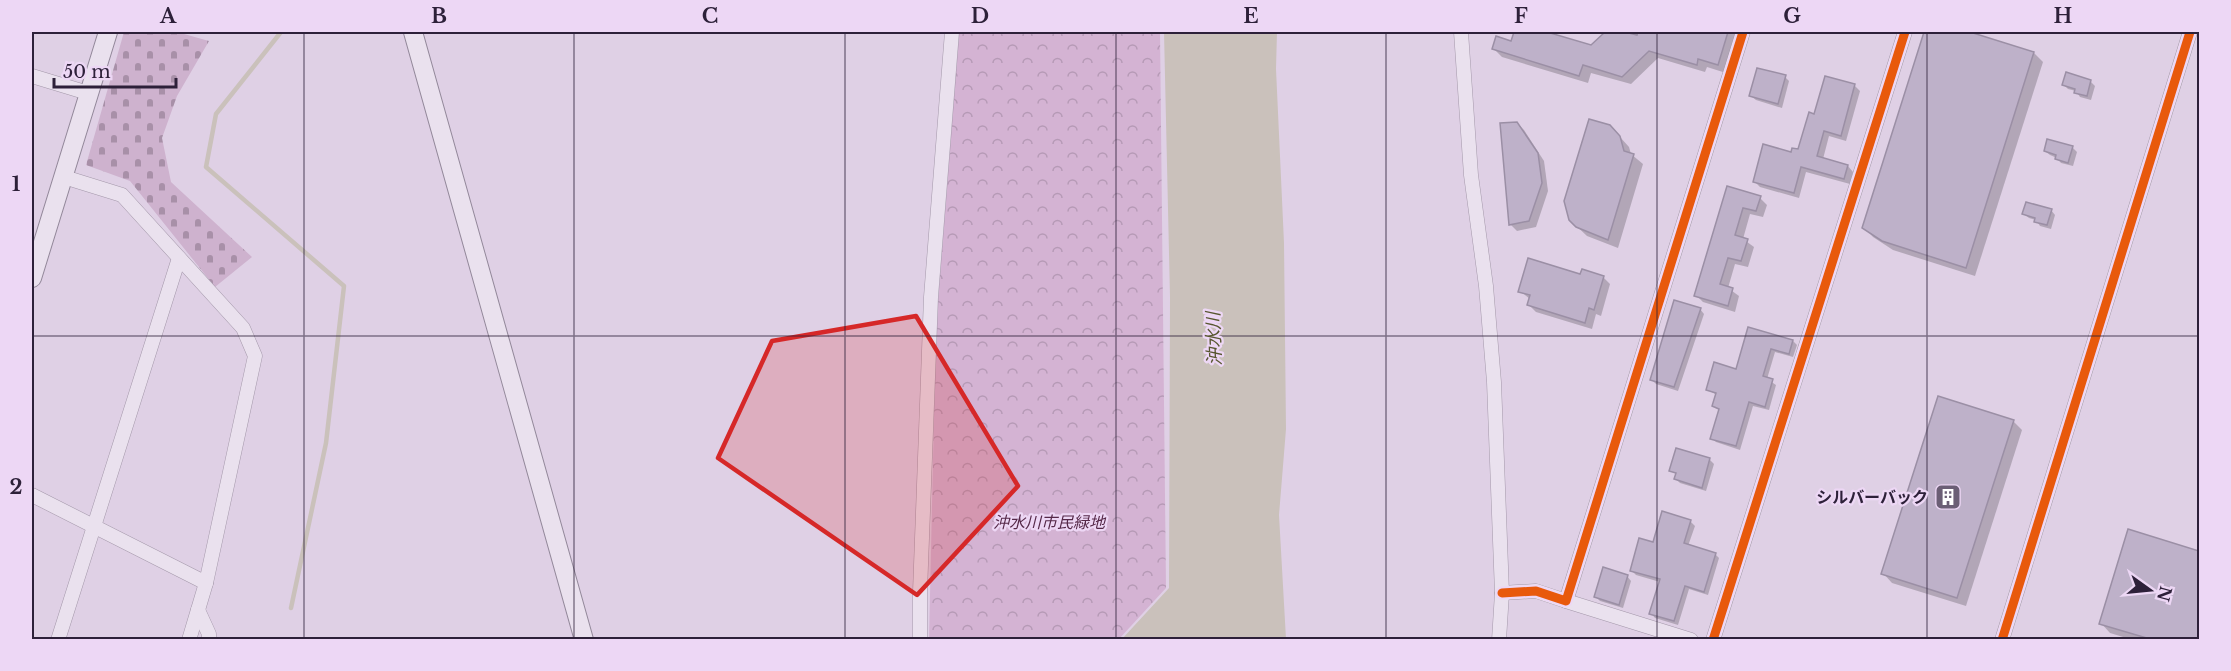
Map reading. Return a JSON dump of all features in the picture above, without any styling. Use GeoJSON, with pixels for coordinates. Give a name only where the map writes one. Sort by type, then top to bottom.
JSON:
{"type":"FeatureCollection","features":[{"type":"Feature","properties":{"kind":"street"},"geometry":{"type":"LineString","coordinates":[[32,278],[108,32]]}},
{"type":"Feature","properties":{"kind":"street"},"geometry":{"type":"LineString","coordinates":[[413,32],[584,639]]}},
{"type":"Feature","properties":{"kind":"street"},"geometry":{"type":"LineString","coordinates":[[920,639],[920,581],[931,297],[952,32]]}},
{"type":"Feature","properties":{"kind":"street"},"geometry":{"type":"LineString","coordinates":[[1461,32],[1471,175],[1486,286],[1493,371],[1502,593],[1499,639]]}},
{"type":"Feature","properties":{"kind":"street"},"geometry":{"type":"LineString","coordinates":[[1566,601],[1743,32]]}},
{"type":"Feature","properties":{"kind":"street"},"geometry":{"type":"LineString","coordinates":[[1713,639],[1905,32]]}},
{"type":"Feature","properties":{"kind":"street"},"geometry":{"type":"LineString","coordinates":[[2002,639],[2190,32]]}},
{"type":"Feature","properties":{"kind":"street"},"geometry":{"type":"LineString","coordinates":[[32,76],[88,93]]}},
{"type":"Feature","properties":{"kind":"street"},"geometry":{"type":"LineString","coordinates":[[64,177],[122,195],[243,328],[255,356],[206,583],[189,639]]}},
{"type":"Feature","properties":{"kind":"street"},"geometry":{"type":"LineString","coordinates":[[58,639],[179,258]]}},
{"type":"Feature","properties":{"kind":"street"},"geometry":{"type":"LineString","coordinates":[[32,495],[206,583]]}},
{"type":"Feature","properties":{"kind":"street"},"geometry":{"type":"LineString","coordinates":[[1502,593],[1536,591],[1691,639]]}},
{"type":"Feature","properties":{"kind":"street"},"geometry":{"type":"LineString","coordinates":[[198,610],[209,639]]}},
{"type":"Feature","properties":{"kind":"highlighted area"},"geometry":{"type":"Polygon","coordinates":[[[916,316],[1018,486],[917,595],[718,458],[772,341],[916,316]]]}},
{"type":"Feature","properties":{"kind":"green space"},"geometry":{"type":"Polygon","coordinates":[[[124,32],[177,32],[209,41],[177,96],[162,138],[171,182],[252,257],[215,287],[130,181],[86,165],[124,32]]]}},
{"type":"Feature","properties":{"kind":"green space","name":"沖水川市民緑地"},"geometry":{"type":"Polygon","coordinates":[[[959,32],[1160,32],[1166,588],[1119,639],[929,640],[936,326],[959,32]]]}},
{"type":"Feature","properties":{"kind":"water","name":"沖水川"},"geometry":{"type":"Polygon","coordinates":[[[1164,32],[1277,32],[1276,69],[1284,243],[1286,429],[1279,515],[1286,639],[1122,639],[1169,588],[1170,297],[1164,32]]]}},
{"type":"Feature","properties":{"kind":"building"},"geometry":{"type":"Polygon","coordinates":[[[1514,32],[1547,32],[1591,45],[1605,32],[1625,32],[1637,35],[1638,32],[1728,32],[1718,65],[1698,59],[1697,65],[1649,51],[1622,77],[1583,65],[1579,76],[1492,49],[1496,36],[1511,41],[1514,32]]]}},
{"type":"Feature","properties":{"kind":"building"},"geometry":{"type":"Polygon","coordinates":[[[1924,32],[1970,32],[2034,52],[1966,268],[1882,241],[1862,228],[1924,32]]]}},
{"type":"Feature","properties":{"kind":"building"},"geometry":{"type":"Polygon","coordinates":[[[1757,68],[1786,75],[1778,104],[1749,96],[1757,68]]]}},
{"type":"Feature","properties":{"kind":"building"},"geometry":{"type":"Polygon","coordinates":[[[2066,72],[2091,80],[2087,96],[2074,93],[2075,89],[2062,85],[2066,72]]]}},
{"type":"Feature","properties":{"kind":"building"},"geometry":{"type":"Polygon","coordinates":[[[1825,76],[1855,84],[1841,136],[1824,131],[1817,156],[1848,165],[1844,179],[1801,167],[1794,193],[1753,182],[1763,144],[1791,152],[1792,148],[1798,149],[1809,112],[1814,114],[1825,76]]]}},
{"type":"Feature","properties":{"kind":"building"},"geometry":{"type":"Polygon","coordinates":[[[1589,119],[1610,125],[1620,136],[1624,151],[1634,154],[1608,240],[1576,227],[1569,220],[1564,201],[1589,119]]]}},
{"type":"Feature","properties":{"kind":"building"},"geometry":{"type":"Polygon","coordinates":[[[1517,122],[1538,153],[1542,183],[1529,221],[1509,225],[1500,123],[1517,122]]]}},
{"type":"Feature","properties":{"kind":"building"},"geometry":{"type":"Polygon","coordinates":[[[2047,139],[2073,146],[2068,163],[2055,159],[2056,155],[2044,151],[2047,139]]]}},
{"type":"Feature","properties":{"kind":"building"},"geometry":{"type":"Polygon","coordinates":[[[1727,186],[1761,196],[1756,211],[1743,208],[1735,235],[1748,239],[1741,261],[1728,258],[1720,284],[1733,288],[1728,306],[1694,296],[1727,186]]]}},
{"type":"Feature","properties":{"kind":"building"},"geometry":{"type":"Polygon","coordinates":[[[2026,202],[2052,209],[2047,225],[2034,222],[2035,218],[2022,214],[2026,202]]]}},
{"type":"Feature","properties":{"kind":"building"},"geometry":{"type":"Polygon","coordinates":[[[1528,258],[1580,274],[1582,269],[1604,276],[1594,310],[1589,308],[1585,323],[1527,305],[1530,295],[1518,292],[1528,258]]]}},
{"type":"Feature","properties":{"kind":"building"},"geometry":{"type":"Polygon","coordinates":[[[1674,300],[1701,308],[1674,387],[1650,380],[1674,300]]]}},
{"type":"Feature","properties":{"kind":"building"},"geometry":{"type":"Polygon","coordinates":[[[1748,327],[1793,340],[1789,354],[1771,349],[1763,376],[1773,379],[1765,407],[1749,402],[1736,446],[1710,439],[1719,409],[1712,406],[1716,393],[1706,390],[1714,362],[1736,369],[1748,327]]]}},
{"type":"Feature","properties":{"kind":"building","name":"シルバーバック"},"geometry":{"type":"Polygon","coordinates":[[[1938,396],[2014,420],[1957,598],[1881,574],[1938,396]]]}},
{"type":"Feature","properties":{"kind":"building"},"geometry":{"type":"Polygon","coordinates":[[[1676,448],[1710,458],[1702,488],[1674,479],[1676,473],[1669,471],[1676,448]]]}},
{"type":"Feature","properties":{"kind":"building"},"geometry":{"type":"Polygon","coordinates":[[[1662,511],[1691,520],[1684,543],[1716,553],[1704,592],[1685,586],[1674,621],[1649,614],[1660,579],[1630,571],[1639,538],[1653,542],[1662,511]]]}},
{"type":"Feature","properties":{"kind":"building"},"geometry":{"type":"Polygon","coordinates":[[[2128,529],[2199,551],[2199,639],[2150,639],[2099,624],[2128,529]]]}},
{"type":"Feature","properties":{"kind":"building"},"geometry":{"type":"Polygon","coordinates":[[[1603,567],[1628,575],[1619,605],[1594,597],[1603,567]]]}},
{"type":"Feature","properties":{"kind":"waterway"},"geometry":{"type":"LineString","coordinates":[[281,32],[216,114],[206,167],[344,286],[326,443],[291,608]]}},
{"type":"Feature","properties":{"kind":"cycle path"},"geometry":{"type":"LineString","coordinates":[[1502,593],[1536,591],[1566,601],[1743,32]]}},
{"type":"Feature","properties":{"kind":"cycle path"},"geometry":{"type":"LineString","coordinates":[[1713,640],[1905,32]]}},
{"type":"Feature","properties":{"kind":"cycle path"},"geometry":{"type":"LineString","coordinates":[[2002,640],[2190,32]]}},
{"type":"Feature","properties":{"kind":"place","name":"シルバーバック"},"geometry":{"type":"Point","coordinates":[1948,497]}}]}
